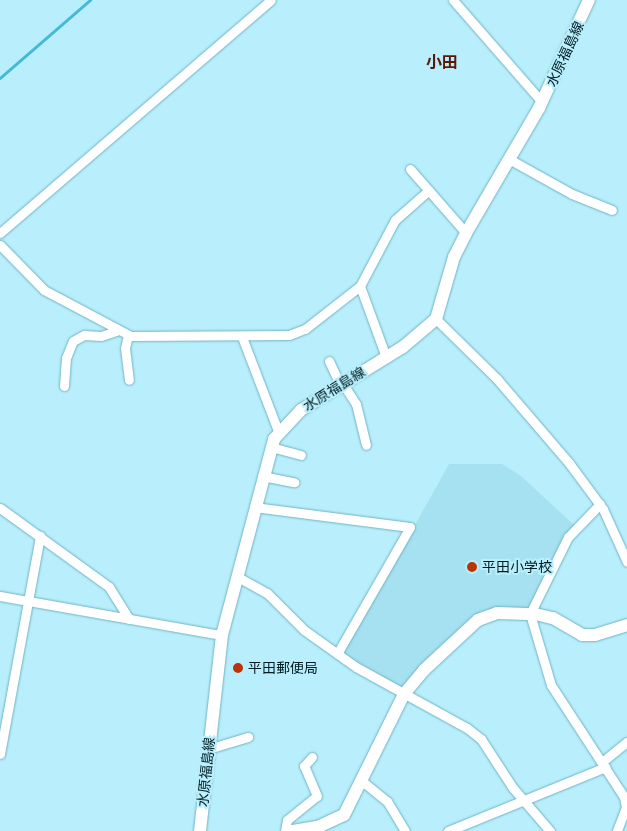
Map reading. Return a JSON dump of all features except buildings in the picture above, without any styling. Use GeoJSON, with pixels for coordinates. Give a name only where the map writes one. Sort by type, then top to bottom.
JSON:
{"type":"FeatureCollection","features":[{"type":"Feature","properties":{"kind":"main road","name":"水原福島線"},"geometry":{"type":"LineString","coordinates":[[200,831],[222,635],[262,476],[278,431],[301,410],[386,357],[420,334],[436,319],[454,257],[542,102],[589,0]]}},
{"type":"Feature","properties":{"kind":"main road"},"geometry":{"type":"LineString","coordinates":[[293,831],[320,826],[344,815],[404,694],[424,670],[478,620],[497,612],[530,614],[553,618],[582,635],[596,635],[627,625]]}},
{"type":"Feature","properties":{"kind":"street"},"geometry":{"type":"LineString","coordinates":[[0,233],[271,0]]}},
{"type":"Feature","properties":{"kind":"street"},"geometry":{"type":"LineString","coordinates":[[453,0],[542,102]]}},
{"type":"Feature","properties":{"kind":"street"},"geometry":{"type":"LineString","coordinates":[[509,159],[572,194],[612,210]]}},
{"type":"Feature","properties":{"kind":"street"},"geometry":{"type":"LineString","coordinates":[[410,169],[466,233]]}},
{"type":"Feature","properties":{"kind":"street"},"geometry":{"type":"LineString","coordinates":[[0,245],[44,290],[116,331],[128,335],[142,338],[242,337],[298,333],[360,286],[395,220],[429,190]]}},
{"type":"Feature","properties":{"kind":"street"},"geometry":{"type":"LineString","coordinates":[[360,286],[386,357]]}},
{"type":"Feature","properties":{"kind":"street"},"geometry":{"type":"LineString","coordinates":[[436,319],[497,379],[569,463],[600,504],[627,562]]}},
{"type":"Feature","properties":{"kind":"street"},"geometry":{"type":"LineString","coordinates":[[64,386],[66,358],[73,341],[84,335],[101,336],[116,331]]}},
{"type":"Feature","properties":{"kind":"street"},"geometry":{"type":"LineString","coordinates":[[128,335],[126,348],[129,380]]}},
{"type":"Feature","properties":{"kind":"street"},"geometry":{"type":"LineString","coordinates":[[242,337],[278,431]]}},
{"type":"Feature","properties":{"kind":"street"},"geometry":{"type":"LineString","coordinates":[[329,362],[341,385],[356,404],[366,445]]}},
{"type":"Feature","properties":{"kind":"street"},"geometry":{"type":"LineString","coordinates":[[271,447],[301,455]]}},
{"type":"Feature","properties":{"kind":"street"},"geometry":{"type":"LineString","coordinates":[[262,476],[294,482]]}},
{"type":"Feature","properties":{"kind":"street"},"geometry":{"type":"LineString","coordinates":[[600,504],[568,538],[530,614],[551,685],[618,784],[626,799],[623,818],[617,831]]}},
{"type":"Feature","properties":{"kind":"street"},"geometry":{"type":"LineString","coordinates":[[0,508],[112,590],[129,619]]}},
{"type":"Feature","properties":{"kind":"street"},"geometry":{"type":"LineString","coordinates":[[254,508],[410,527],[337,654]]}},
{"type":"Feature","properties":{"kind":"street"},"geometry":{"type":"LineString","coordinates":[[0,754],[40,536]]}},
{"type":"Feature","properties":{"kind":"street"},"geometry":{"type":"LineString","coordinates":[[236,576],[267,593],[304,630],[337,654],[481,739],[524,800],[550,831]]}},
{"type":"Feature","properties":{"kind":"street"},"geometry":{"type":"LineString","coordinates":[[0,596],[222,635]]}},
{"type":"Feature","properties":{"kind":"street"},"geometry":{"type":"LineString","coordinates":[[208,750],[248,737]]}},
{"type":"Feature","properties":{"kind":"street"},"geometry":{"type":"LineString","coordinates":[[448,831],[524,800],[604,764],[627,742]]}},
{"type":"Feature","properties":{"kind":"street"},"geometry":{"type":"LineString","coordinates":[[285,831],[287,820],[317,796],[304,766],[312,757]]}},
{"type":"Feature","properties":{"kind":"street"},"geometry":{"type":"LineString","coordinates":[[362,781],[387,801],[406,831]]}},
{"type":"Feature","properties":{"kind":"shaded area","name":"平田小学校"},"geometry":{"type":"Polygon","coordinates":[[[449,464],[502,464],[521,476],[574,525],[529,609],[496,608],[402,689],[343,654],[449,464]]]}},
{"type":"Feature","properties":{"kind":"waterway"},"geometry":{"type":"LineString","coordinates":[[0,78],[90,0]]}},
{"type":"Feature","properties":{"kind":"place","name":"平田小学校"},"geometry":{"type":"Point","coordinates":[472,567]}},
{"type":"Feature","properties":{"kind":"place","name":"平田郵便局"},"geometry":{"type":"Point","coordinates":[238,668]}},
{"type":"Feature","properties":{"kind":"district","name":"小田"},"geometry":{"type":"Point","coordinates":[442,63]}}]}
